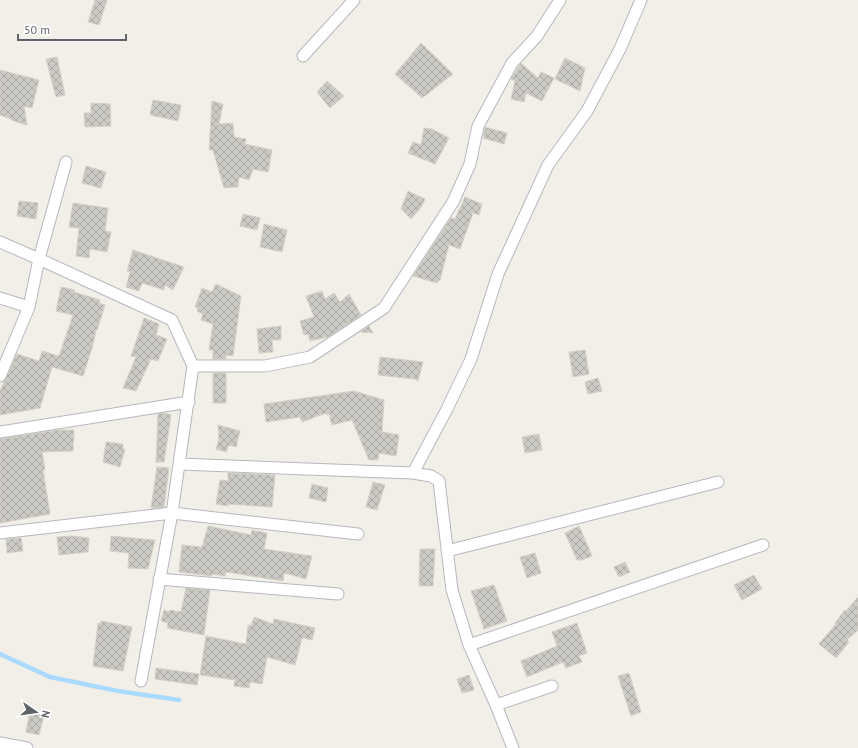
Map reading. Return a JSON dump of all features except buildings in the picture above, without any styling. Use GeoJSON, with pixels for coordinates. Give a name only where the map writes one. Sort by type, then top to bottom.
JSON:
{"type":"FeatureCollection","features":[{"type":"Feature","properties":{"kind":"street"},"geometry":{"type":"LineString","coordinates":[[303,56],[354,0]]}},
{"type":"Feature","properties":{"kind":"street"},"geometry":{"type":"LineString","coordinates":[[193,366],[265,366],[310,357],[384,308],[453,202],[470,164],[478,126],[512,63],[536,36],[560,0]]}},
{"type":"Feature","properties":{"kind":"street"},"geometry":{"type":"LineString","coordinates":[[413,473],[447,409],[471,359],[498,274],[548,165],[586,111],[620,49],[641,0]]}},
{"type":"Feature","properties":{"kind":"street"},"geometry":{"type":"LineString","coordinates":[[0,376],[29,307],[39,259],[66,162]]}},
{"type":"Feature","properties":{"kind":"street"},"geometry":{"type":"LineString","coordinates":[[0,242],[172,320],[193,366],[172,513],[141,681]]}},
{"type":"Feature","properties":{"kind":"street"},"geometry":{"type":"LineString","coordinates":[[0,298],[29,307]]}},
{"type":"Feature","properties":{"kind":"street"},"geometry":{"type":"LineString","coordinates":[[0,432],[189,402]]}},
{"type":"Feature","properties":{"kind":"street"},"geometry":{"type":"LineString","coordinates":[[179,464],[413,473],[431,476],[439,481],[452,590],[469,645],[496,705],[513,748]]}},
{"type":"Feature","properties":{"kind":"street"},"geometry":{"type":"LineString","coordinates":[[447,551],[718,482]]}},
{"type":"Feature","properties":{"kind":"street"},"geometry":{"type":"LineString","coordinates":[[0,533],[172,513],[358,534]]}},
{"type":"Feature","properties":{"kind":"street"},"geometry":{"type":"LineString","coordinates":[[469,645],[763,545]]}},
{"type":"Feature","properties":{"kind":"street"},"geometry":{"type":"LineString","coordinates":[[159,580],[338,594]]}},
{"type":"Feature","properties":{"kind":"street"},"geometry":{"type":"LineString","coordinates":[[496,705],[552,686]]}},
{"type":"Feature","properties":{"kind":"street"},"geometry":{"type":"LineString","coordinates":[[0,743],[27,748]]}},
{"type":"Feature","properties":{"kind":"waterway"},"geometry":{"type":"LineString","coordinates":[[0,654],[50,677],[118,691],[179,700]]}}]}
